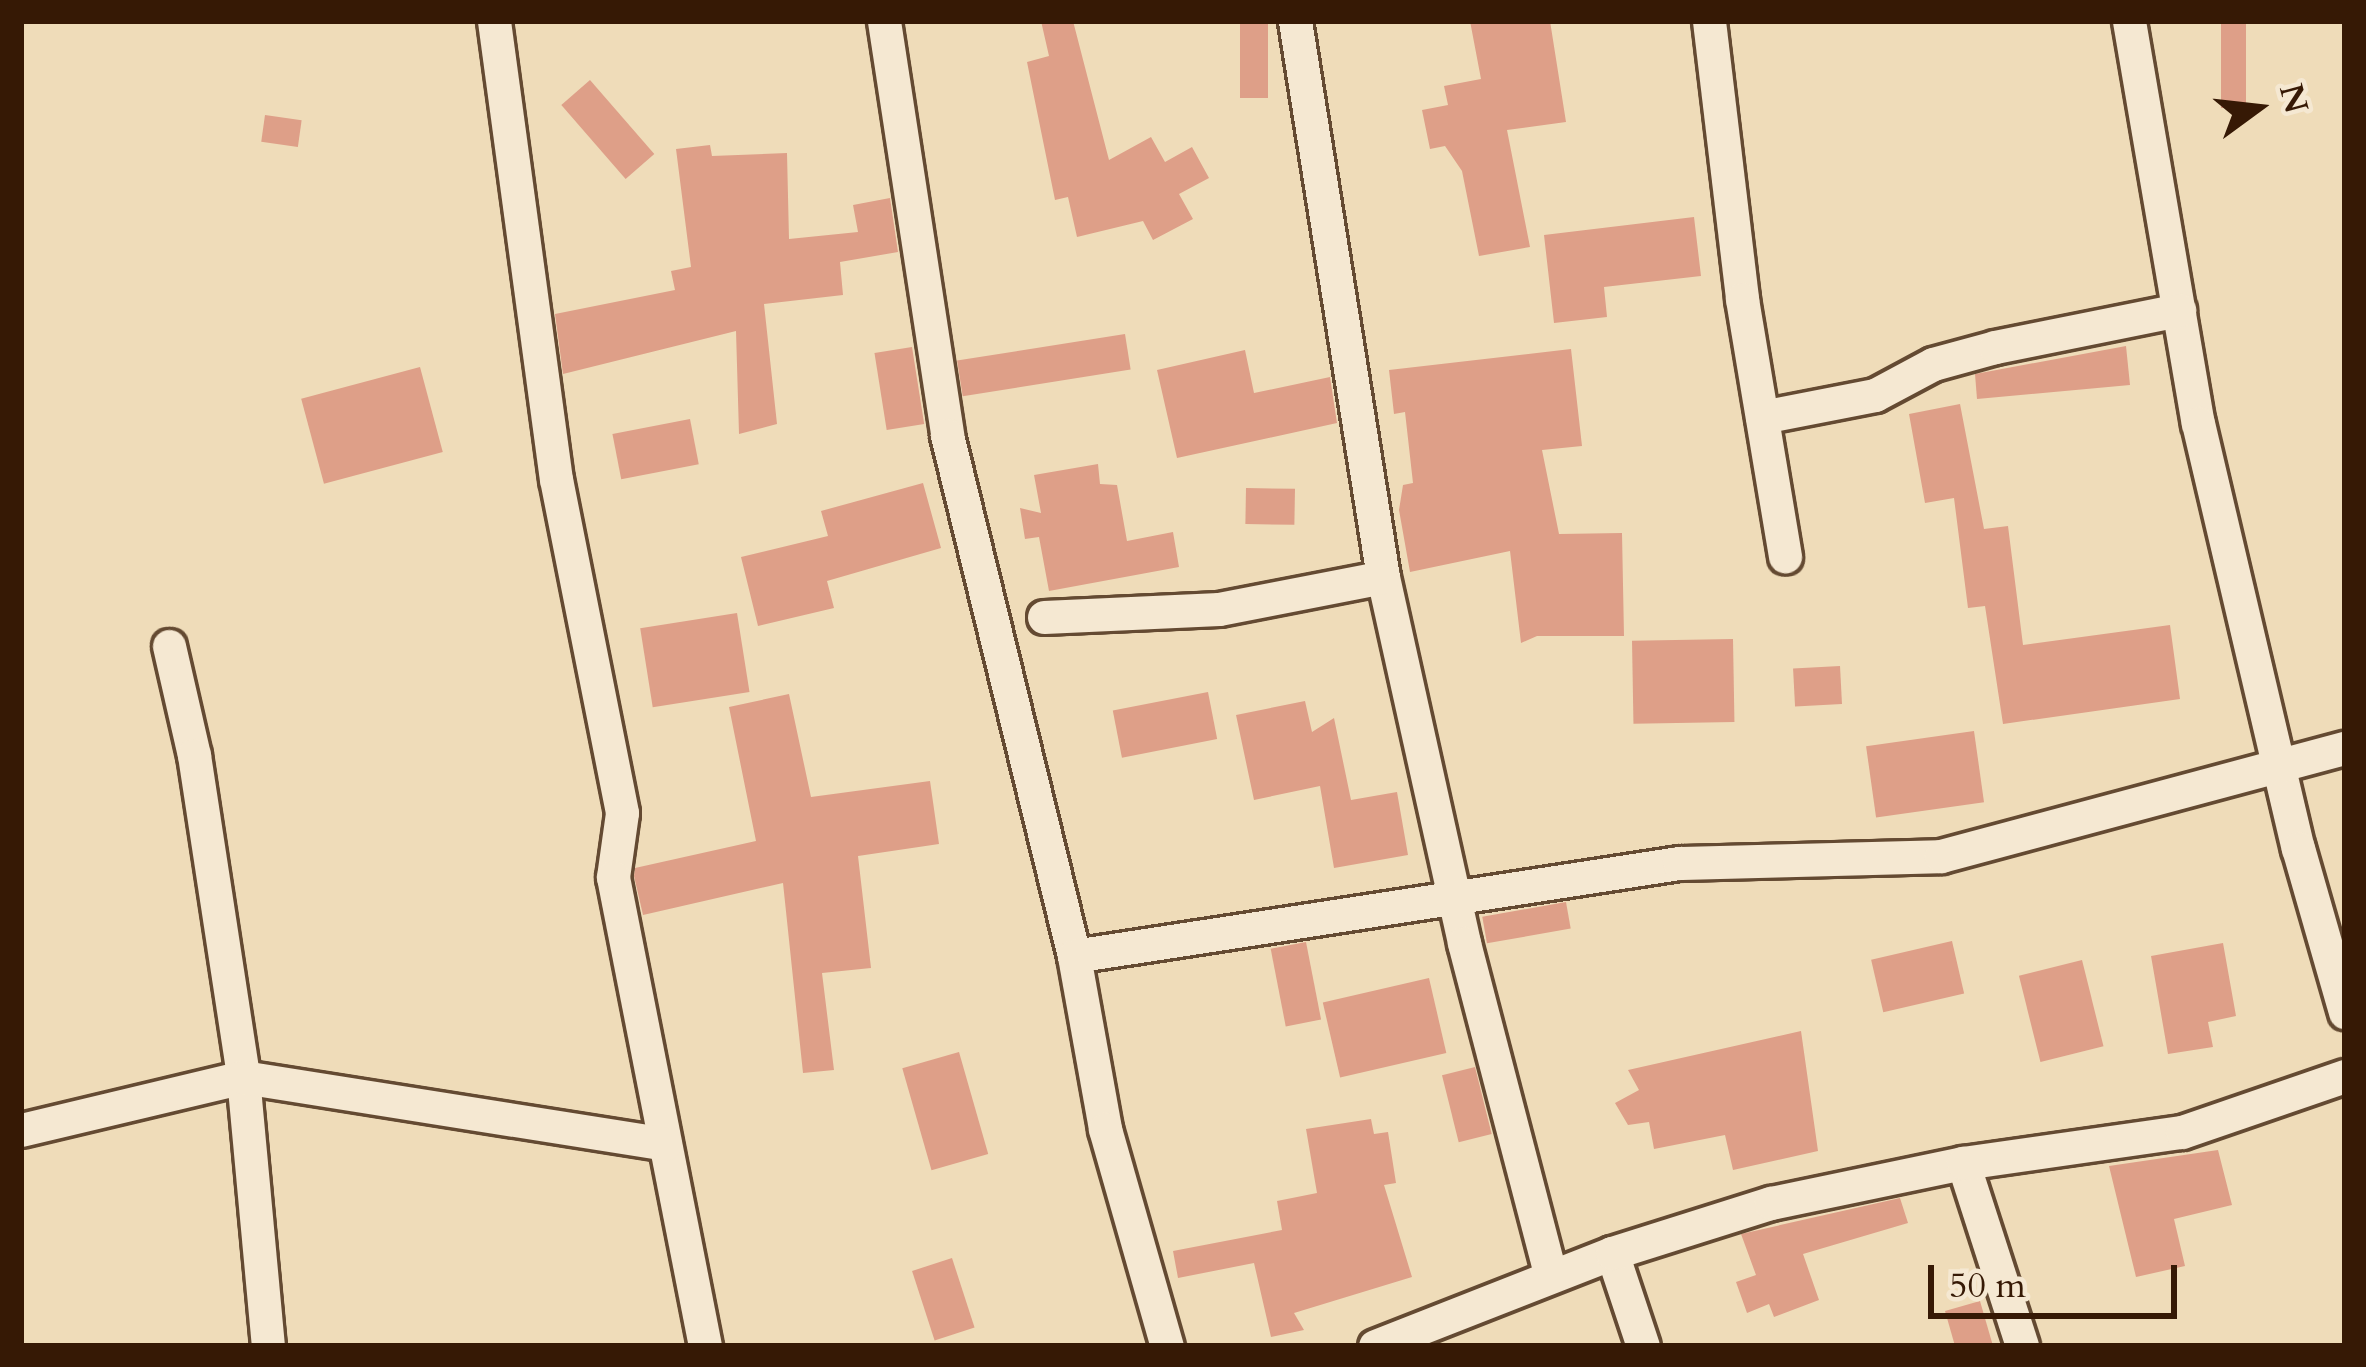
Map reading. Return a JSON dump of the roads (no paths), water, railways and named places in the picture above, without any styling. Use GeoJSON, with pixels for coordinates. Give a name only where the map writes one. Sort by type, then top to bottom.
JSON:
{"type":"FeatureCollection","features":[{"type":"Feature","properties":{"kind":"street"},"geometry":{"type":"LineString","coordinates":[[494,21],[556,479],[622,813],[613,877],[705,1346]]}},
{"type":"Feature","properties":{"kind":"street"},"geometry":{"type":"LineString","coordinates":[[884,21],[947,435],[1074,956],[1106,1129],[1167,1346]]}},
{"type":"Feature","properties":{"kind":"street"},"geometry":{"type":"LineString","coordinates":[[1295,21],[1383,577],[1454,902],[1551,1276]]}},
{"type":"Feature","properties":{"kind":"street"},"geometry":{"type":"LineString","coordinates":[[1709,21],[1785,556]]}},
{"type":"Feature","properties":{"kind":"street"},"geometry":{"type":"LineString","coordinates":[[2128,21],[2179,310],[2278,763],[2345,1010]]}},
{"type":"Feature","properties":{"kind":"street"},"geometry":{"type":"LineString","coordinates":[[1762,417],[1875,395],[1933,364],[1995,347],[2179,310]]}},
{"type":"Feature","properties":{"kind":"street"},"geometry":{"type":"LineString","coordinates":[[1044,617],[1219,609],[1383,577]]}},
{"type":"Feature","properties":{"kind":"street"},"geometry":{"type":"LineString","coordinates":[[169,646],[194,754],[243,1077],[268,1346]]}},
{"type":"Feature","properties":{"kind":"street"},"geometry":{"type":"LineString","coordinates":[[1074,956],[1454,902],[1679,862],[1941,856],[2345,748]]}},
{"type":"Feature","properties":{"kind":"street"},"geometry":{"type":"LineString","coordinates":[[1375,1346],[1612,1253],[1771,1203],[1964,1163],[2182,1132],[2345,1076]]}},
{"type":"Feature","properties":{"kind":"street"},"geometry":{"type":"LineString","coordinates":[[21,1130],[243,1077],[665,1144]]}},
{"type":"Feature","properties":{"kind":"street"},"geometry":{"type":"LineString","coordinates":[[1964,1163],[2022,1346]]}},
{"type":"Feature","properties":{"kind":"street"},"geometry":{"type":"LineString","coordinates":[[1612,1253],[1643,1346]]}}]}
